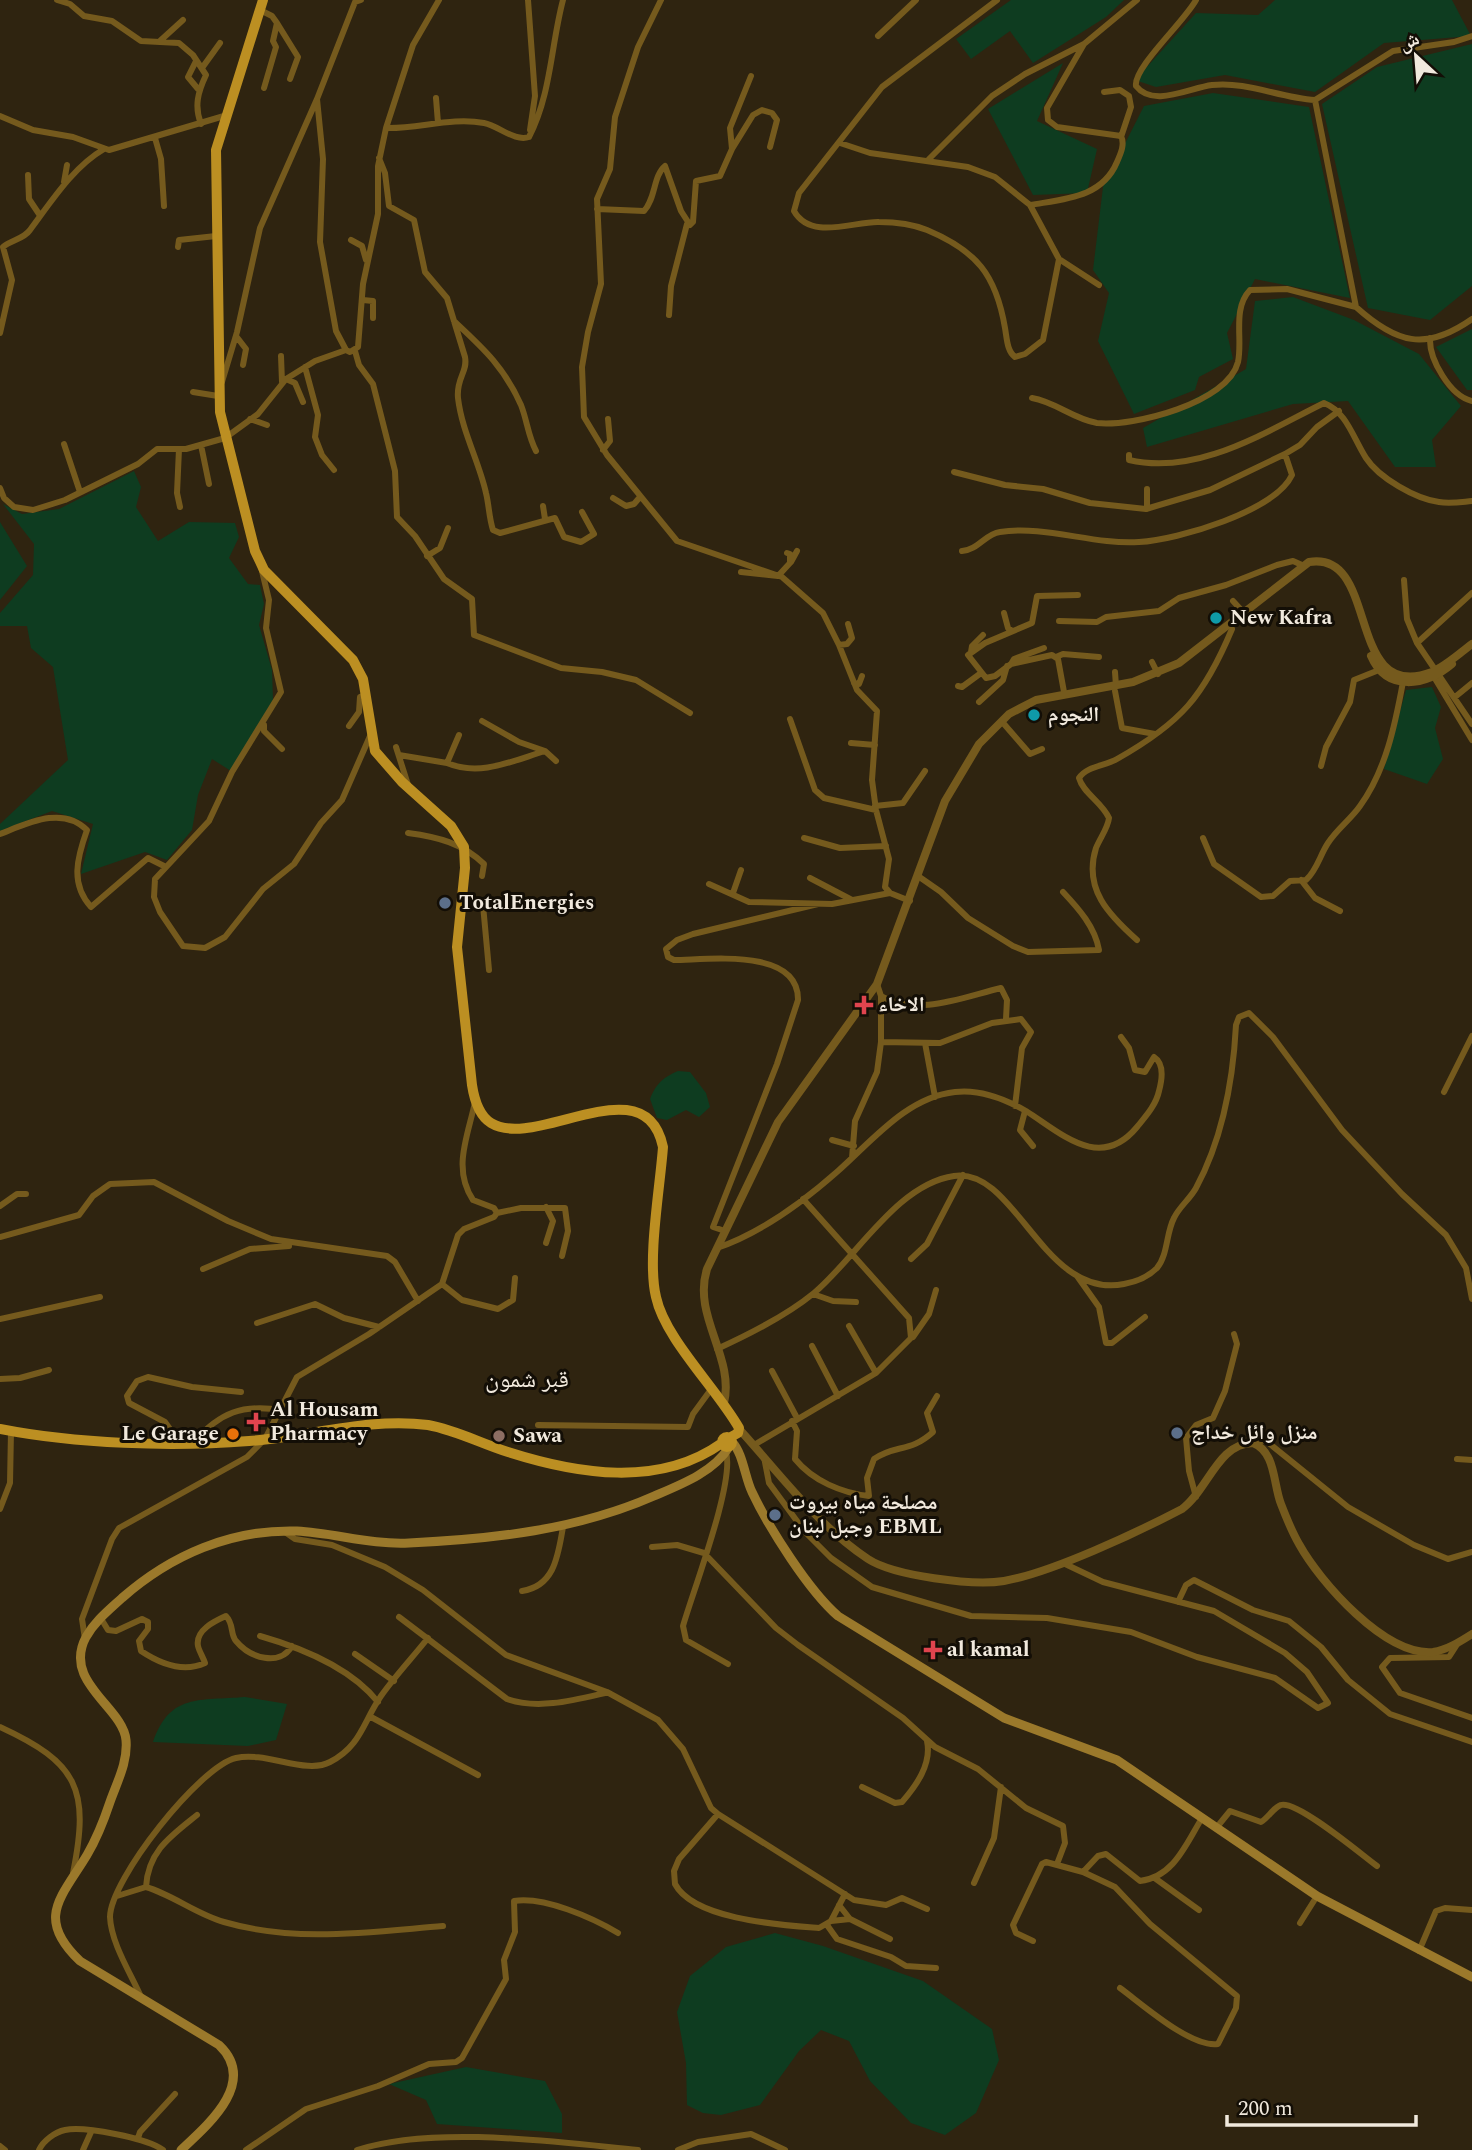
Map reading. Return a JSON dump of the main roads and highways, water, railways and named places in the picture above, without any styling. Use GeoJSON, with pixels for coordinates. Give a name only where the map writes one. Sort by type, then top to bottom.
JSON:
{"type":"FeatureCollection","features":[{"type":"Feature","properties":{"kind":"main road"},"geometry":{"type":"LineString","coordinates":[[181,2150],[226,2102],[234,2084],[233,2066],[219,2045],[142,2001],[80,1961],[58,1933],[54,1913],[59,1897],[101,1829],[124,1766],[127,1748],[121,1725],[85,1673],[81,1650],[100,1617],[137,1585],[186,1554],[211,1543],[285,1532],[408,1544],[563,1527],[610,1514],[681,1485],[740,1430],[667,1323],[656,1297],[654,1254],[663,1147],[656,1128],[639,1114],[620,1110],[512,1128],[490,1123],[475,1102],[457,947],[466,868],[464,847],[451,826],[380,759],[370,736],[367,695],[353,660],[271,579],[261,565],[225,438],[218,395],[215,158],[225,116],[261,5]]}},
{"type":"Feature","properties":{"kind":"main road"},"geometry":{"type":"LineString","coordinates":[[0,1429],[81,1440],[194,1442],[265,1439],[393,1423],[430,1426],[554,1466],[638,1472],[687,1464],[728,1444]]}},
{"type":"Feature","properties":{"kind":"main road"},"geometry":{"type":"LineString","coordinates":[[728,1444],[760,1509],[817,1593],[838,1616],[1004,1718],[1118,1760],[1317,1896],[1472,1977]]}},
{"type":"Feature","properties":{"kind":"place","name":"New Kafra"},"geometry":{"type":"Point","coordinates":[1216,618]}},
{"type":"Feature","properties":{"kind":"place","name":"النجوم"},"geometry":{"type":"Point","coordinates":[1034,715]}},
{"type":"Feature","properties":{"kind":"place","name":"TotalEnergies"},"geometry":{"type":"Point","coordinates":[445,903]}},
{"type":"Feature","properties":{"kind":"place","name":"الاخاء"},"geometry":{"type":"Point","coordinates":[864,1005]}},
{"type":"Feature","properties":{"kind":"place","name":"Al Housam Pharmacy"},"geometry":{"type":"Point","coordinates":[256,1422]}},
{"type":"Feature","properties":{"kind":"place","name":"منزل وائل خداج"},"geometry":{"type":"Point","coordinates":[1177,1433]}},
{"type":"Feature","properties":{"kind":"place","name":"Le Garage"},"geometry":{"type":"Point","coordinates":[233,1434]}},
{"type":"Feature","properties":{"kind":"place","name":"Sawa"},"geometry":{"type":"Point","coordinates":[499,1436]}},
{"type":"Feature","properties":{"kind":"place","name":"مصلحة مياه بيروت وجبل لبنان EBML"},"geometry":{"type":"Point","coordinates":[775,1515]}},
{"type":"Feature","properties":{"kind":"place","name":"al kamal"},"geometry":{"type":"Point","coordinates":[933,1650]}},
{"type":"Feature","properties":{"kind":"district","name":"قبر شمون"},"geometry":{"type":"Point","coordinates":[527,1380]}}]}
